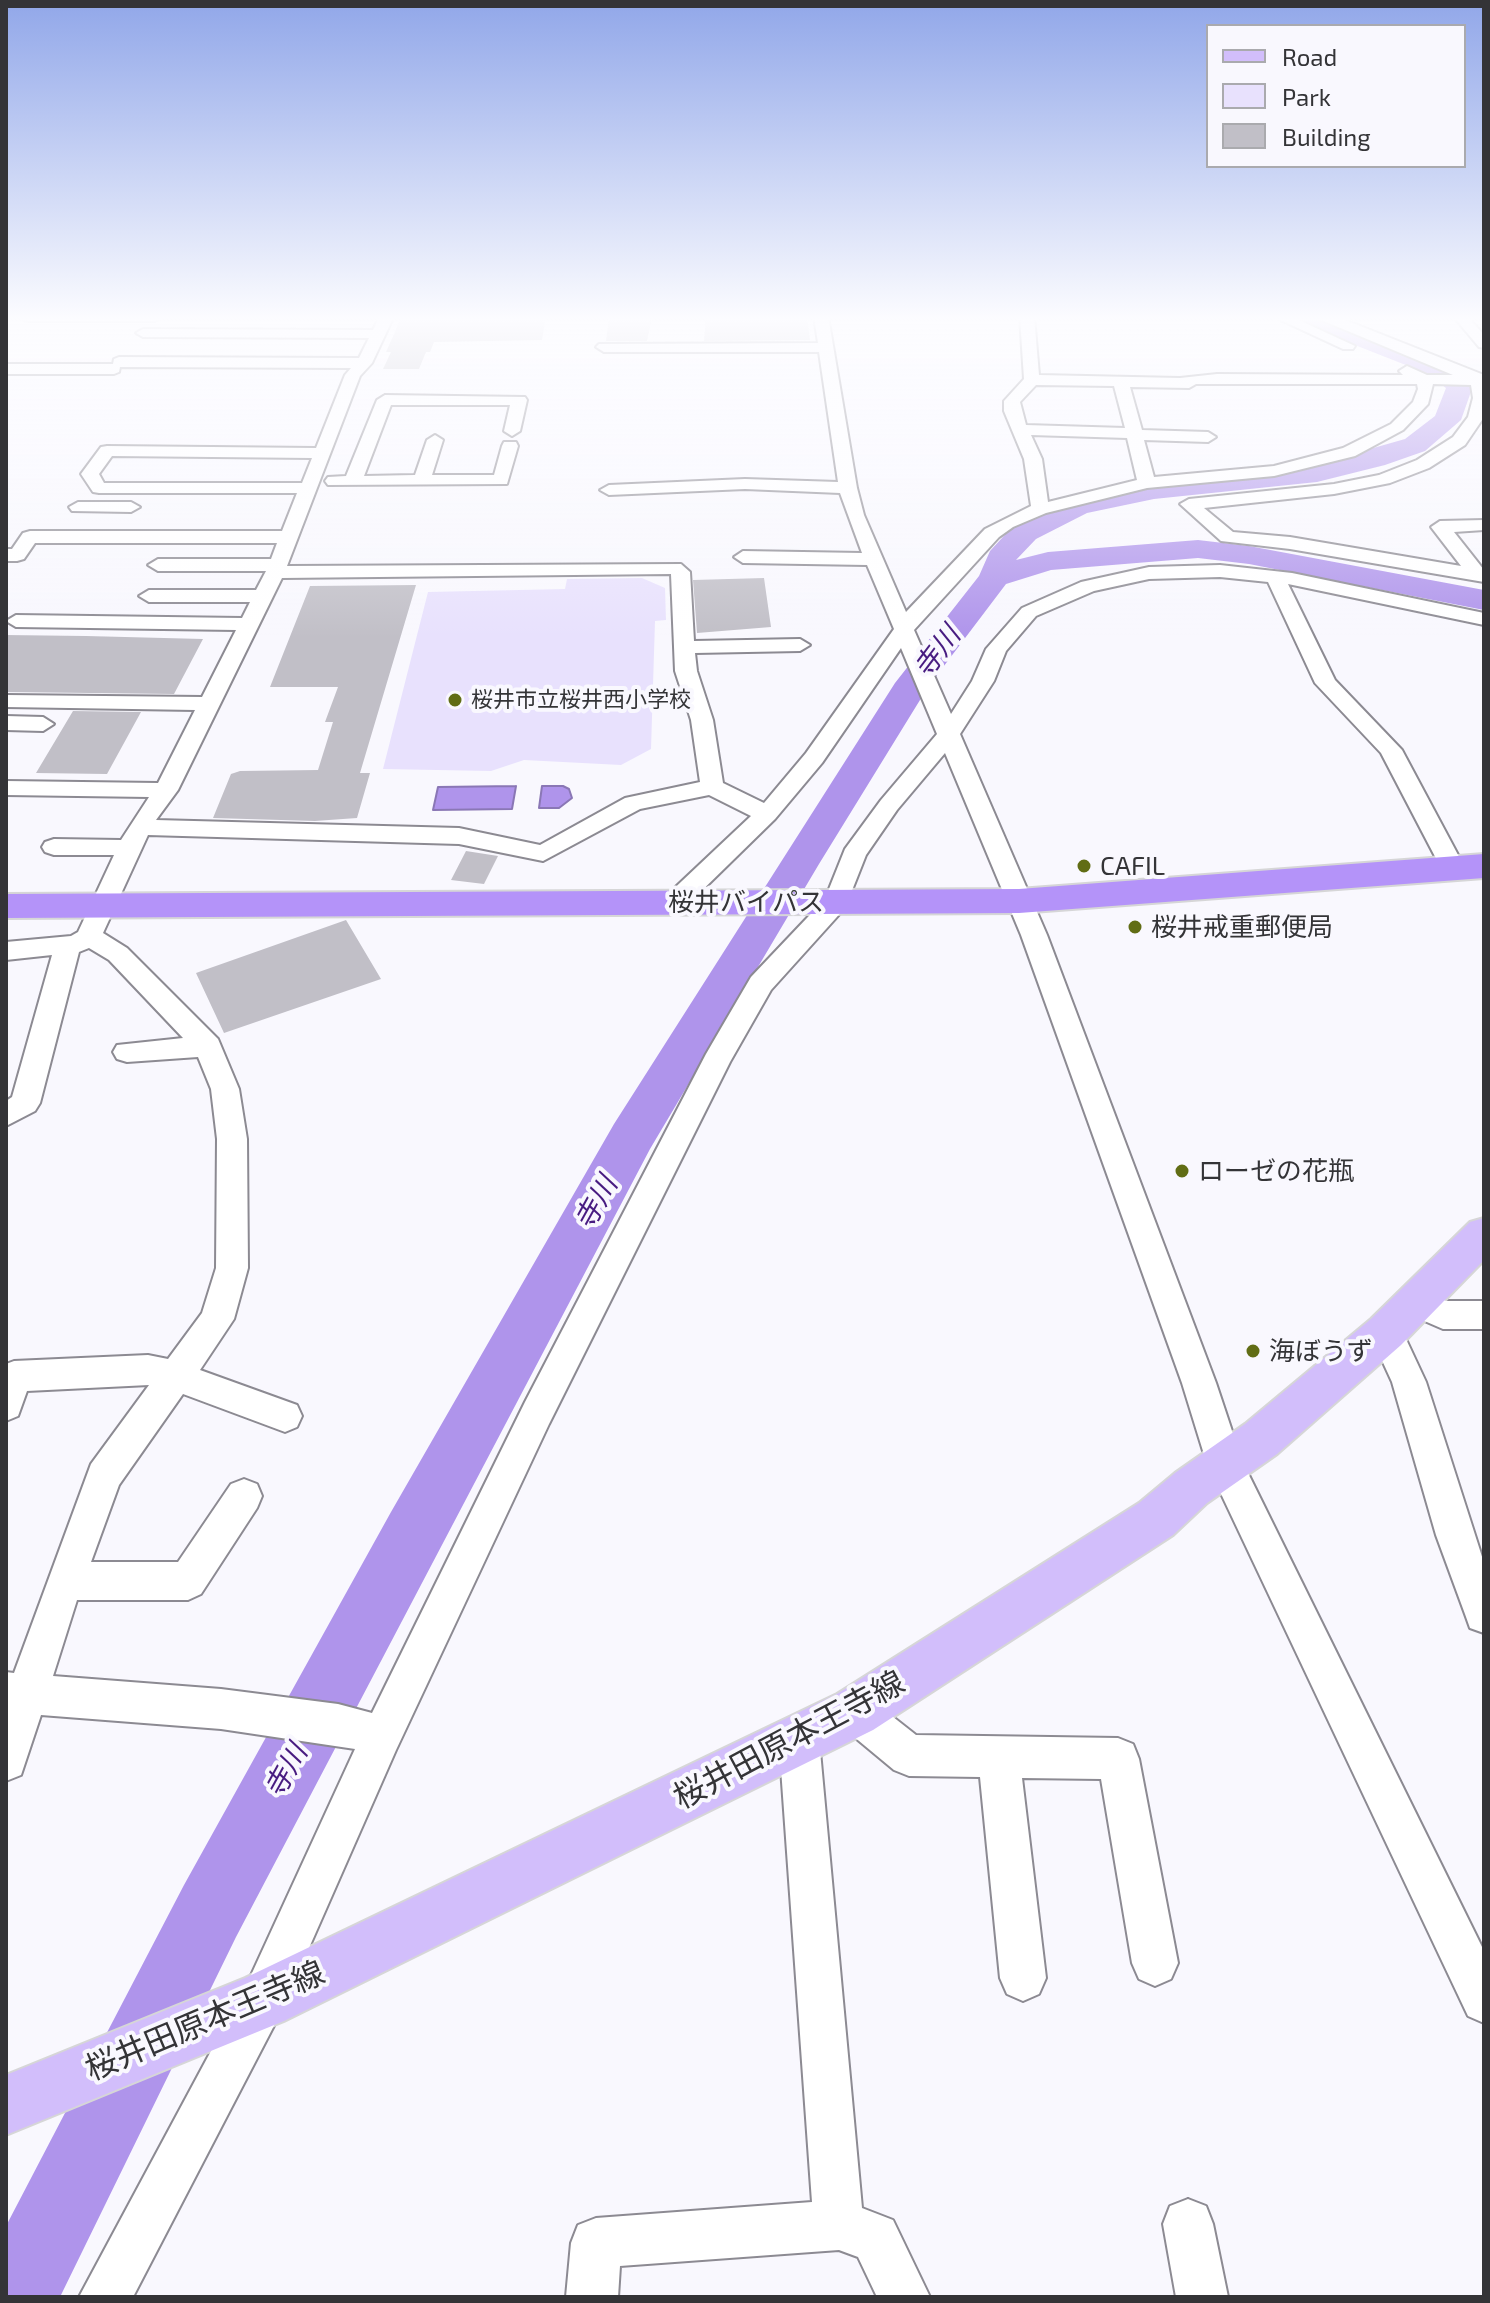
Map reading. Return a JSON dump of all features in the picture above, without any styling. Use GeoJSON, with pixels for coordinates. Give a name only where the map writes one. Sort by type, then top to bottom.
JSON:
{"type":"FeatureCollection","features":[{"type":"Feature","properties":{"kind":"highway","name":"桜井バイパス"},"geometry":{"type":"LineString","coordinates":[[6,906],[86,929],[682,903],[1019,901],[1468,867]]}},
{"type":"Feature","properties":{"kind":"main road","name":"桜井田原本王寺線"},"geometry":{"type":"LineString","coordinates":[[6,2105],[246,2007],[855,1712],[1132,1535],[1261,1439],[1402,1317],[1484,1234]]}},
{"type":"Feature","properties":{"kind":"street"},"geometry":{"type":"LineString","coordinates":[[6,1115],[25,1103],[86,929],[135,837],[166,790],[265,591],[333,423]]}},
{"type":"Feature","properties":{"kind":"street"},"geometry":{"type":"LineString","coordinates":[[353,481],[376,423]]}},
{"type":"Feature","properties":{"kind":"street"},"geometry":{"type":"LineString","coordinates":[[189,507],[306,492],[353,481],[501,480],[514,423]]}},
{"type":"Feature","properties":{"kind":"street"},"geometry":{"type":"LineString","coordinates":[[837,423],[848,488],[873,559],[1019,901],[1188,1353],[1225,1464],[1484,2000]]}},
{"type":"Feature","properties":{"kind":"street"},"geometry":{"type":"LineString","coordinates":[[1017,423],[1033,459],[1040,509]]}},
{"type":"Feature","properties":{"kind":"street"},"geometry":{"type":"LineString","coordinates":[[1132,423],[1147,483]]}},
{"type":"Feature","properties":{"kind":"street"},"geometry":{"type":"LineString","coordinates":[[682,903],[767,814],[814,758],[905,631],[992,533],[1040,509],[1147,483],[1274,471],[1349,452],[1401,423]]}},
{"type":"Feature","properties":{"kind":"street"},"geometry":{"type":"LineString","coordinates":[[1471,423],[1459,441],[1423,464],[1384,479],[1334,489],[1189,504],[1228,537],[1290,543],[1482,576]]}},
{"type":"Feature","properties":{"kind":"street"},"geometry":{"type":"LineString","coordinates":[[1020,430],[1208,437]]}},
{"type":"Feature","properties":{"kind":"street"},"geometry":{"type":"LineString","coordinates":[[422,480],[435,440]]}},
{"type":"Feature","properties":{"kind":"street"},"geometry":{"type":"LineString","coordinates":[[306,492],[99,488],[90,474],[107,451],[321,453]]}},
{"type":"Feature","properties":{"kind":"street"},"geometry":{"type":"LineString","coordinates":[[609,490],[745,484],[848,488]]}},
{"type":"Feature","properties":{"kind":"street"},"geometry":{"type":"LineString","coordinates":[[78,507],[157,507]]}},
{"type":"Feature","properties":{"kind":"street"},"geometry":{"type":"LineString","coordinates":[[1482,576],[1440,527],[1484,525]]}},
{"type":"Feature","properties":{"kind":"street"},"geometry":{"type":"LineString","coordinates":[[6,555],[17,555],[30,537],[289,537]]}},
{"type":"Feature","properties":{"kind":"street"},"geometry":{"type":"LineString","coordinates":[[743,557],[873,559]]}},
{"type":"Feature","properties":{"kind":"street"},"geometry":{"type":"LineString","coordinates":[[158,565],[265,591]]}},
{"type":"Feature","properties":{"kind":"street"},"geometry":{"type":"LineString","coordinates":[[149,596],[674,568],[680,572],[686,671],[702,720],[712,787]]}},
{"type":"Feature","properties":{"kind":"street"},"geometry":{"type":"LineString","coordinates":[[105,2297],[382,1736],[537,1413],[716,1061],[761,984],[830,902],[854,854],[983,681],[996,649],[1029,612],[1088,586],[1149,573],[1220,571],[1275,577],[1484,619]]}},
{"type":"Feature","properties":{"kind":"street"},"geometry":{"type":"LineString","coordinates":[[1275,577],[1326,683],[1391,750],[1468,867]]}},
{"type":"Feature","properties":{"kind":"street"},"geometry":{"type":"LineString","coordinates":[[206,581],[265,591]]}},
{"type":"Feature","properties":{"kind":"street"},"geometry":{"type":"LineString","coordinates":[[119,606],[265,591]]}},
{"type":"Feature","properties":{"kind":"street"},"geometry":{"type":"LineString","coordinates":[[16,621],[265,591]]}},
{"type":"Feature","properties":{"kind":"street"},"geometry":{"type":"LineString","coordinates":[[684,647],[800,645]]}},
{"type":"Feature","properties":{"kind":"street"},"geometry":{"type":"LineString","coordinates":[[6,701],[209,704]]}},
{"type":"Feature","properties":{"kind":"street"},"geometry":{"type":"LineString","coordinates":[[6,723],[43,724]]}},
{"type":"Feature","properties":{"kind":"street"},"geometry":{"type":"LineString","coordinates":[[54,847],[135,837],[459,836],[543,853],[633,803],[712,787],[767,814]]}},
{"type":"Feature","properties":{"kind":"street"},"geometry":{"type":"LineString","coordinates":[[6,788],[166,790]]}},
{"type":"Feature","properties":{"kind":"street"},"geometry":{"type":"LineString","coordinates":[[6,951],[86,929]]}},
{"type":"Feature","properties":{"kind":"street"},"geometry":{"type":"LineString","coordinates":[[6,1760],[17,1694],[65,1581],[104,1476],[217,1319],[232,1268],[232,1139],[225,1089],[208,1046],[118,954],[86,929]]}},
{"type":"Feature","properties":{"kind":"street"},"geometry":{"type":"LineString","coordinates":[[127,1052],[208,1046]]}},
{"type":"Feature","properties":{"kind":"street"},"geometry":{"type":"LineString","coordinates":[[1484,1315],[1402,1317],[1409,1382],[1469,1535],[1484,1614]]}},
{"type":"Feature","properties":{"kind":"street"},"geometry":{"type":"LineString","coordinates":[[6,1405],[14,1376],[148,1370],[176,1376],[285,1416]]}},
{"type":"Feature","properties":{"kind":"street"},"geometry":{"type":"LineString","coordinates":[[65,1581],[188,1581],[244,1496]]}},
{"type":"Feature","properties":{"kind":"street"},"geometry":{"type":"LineString","coordinates":[[17,1694],[221,1709],[338,1724],[382,1736]]}},
{"type":"Feature","properties":{"kind":"street"},"geometry":{"type":"LineString","coordinates":[[855,1712],[909,1755],[1118,1759],[1155,1963]]}},
{"type":"Feature","properties":{"kind":"street"},"geometry":{"type":"LineString","coordinates":[[799,1740],[839,2225]]}},
{"type":"Feature","properties":{"kind":"street"},"geometry":{"type":"LineString","coordinates":[[999,1757],[1023,1978]]}},
{"type":"Feature","properties":{"kind":"street"},"geometry":{"type":"LineString","coordinates":[[1188,2224],[1202,2297]]}},
{"type":"Feature","properties":{"kind":"street"},"geometry":{"type":"LineString","coordinates":[[592,2297],[596,2243],[839,2225],[875,2238],[904,2297]]}},
{"type":"Feature","properties":{"kind":"green space"},"geometry":{"type":"Polygon","coordinates":[[[642,578],[665,588],[666,620],[655,621],[651,749],[621,765],[524,760],[491,771],[383,769],[428,592],[565,589],[567,579],[642,578]]]}},
{"type":"Feature","properties":{"kind":"shaded area"},"geometry":{"type":"Polygon","coordinates":[[[516,786],[512,809],[433,810],[438,787],[516,786]]]}},
{"type":"Feature","properties":{"kind":"shaded area"},"geometry":{"type":"Polygon","coordinates":[[[542,786],[563,786],[569,789],[572,798],[559,808],[539,808],[542,786]]]}},
{"type":"Feature","properties":{"kind":"building"},"geometry":{"type":"Polygon","coordinates":[[[764,578],[771,627],[697,633],[693,580],[764,578]]]}},
{"type":"Feature","properties":{"kind":"building"},"geometry":{"type":"Polygon","coordinates":[[[416,585],[360,773],[370,773],[357,818],[315,821],[213,818],[231,774],[240,771],[318,770],[333,722],[325,722],[338,687],[270,687],[310,586],[416,585]]]}},
{"type":"Feature","properties":{"kind":"building"},"geometry":{"type":"Polygon","coordinates":[[[6,635],[203,639],[174,694],[6,692],[6,635]]]}},
{"type":"Feature","properties":{"kind":"building"},"geometry":{"type":"Polygon","coordinates":[[[73,711],[141,712],[107,774],[36,773],[73,711]]]}},
{"type":"Feature","properties":{"kind":"building"},"geometry":{"type":"Polygon","coordinates":[[[466,851],[498,856],[484,884],[451,880],[466,851]]]}},
{"type":"Feature","properties":{"kind":"building"},"geometry":{"type":"Polygon","coordinates":[[[346,920],[381,979],[224,1033],[196,973],[346,920]]]}},
{"type":"Feature","properties":{"kind":"waterway"},"geometry":{"type":"LineString","coordinates":[[995,577],[1001,558],[1025,532],[1078,506],[1154,490],[1317,473],[1375,459],[1415,445],[1443,423]]}},
{"type":"Feature","properties":{"kind":"waterway","name":"寺川"},"geometry":{"type":"LineString","coordinates":[[995,577],[1048,561],[1198,549],[1249,555],[1484,600]]}},
{"type":"Feature","properties":{"kind":"waterway","name":"寺川"},"geometry":{"type":"LineString","coordinates":[[15,2297],[210,1911],[413,1533],[632,1137],[798,864],[913,683],[995,577]]}},
{"type":"Feature","properties":{"kind":"place","name":"桜井市立桜井西小学校"},"geometry":{"type":"Point","coordinates":[455,700]}},
{"type":"Feature","properties":{"kind":"place","name":"CAFIL"},"geometry":{"type":"Point","coordinates":[1084,866]}},
{"type":"Feature","properties":{"kind":"place","name":"桜井戒重郵便局"},"geometry":{"type":"Point","coordinates":[1135,927]}},
{"type":"Feature","properties":{"kind":"place","name":"ローゼの花瓶"},"geometry":{"type":"Point","coordinates":[1182,1171]}},
{"type":"Feature","properties":{"kind":"place","name":"海ぼうず"},"geometry":{"type":"Point","coordinates":[1253,1351]}}]}
